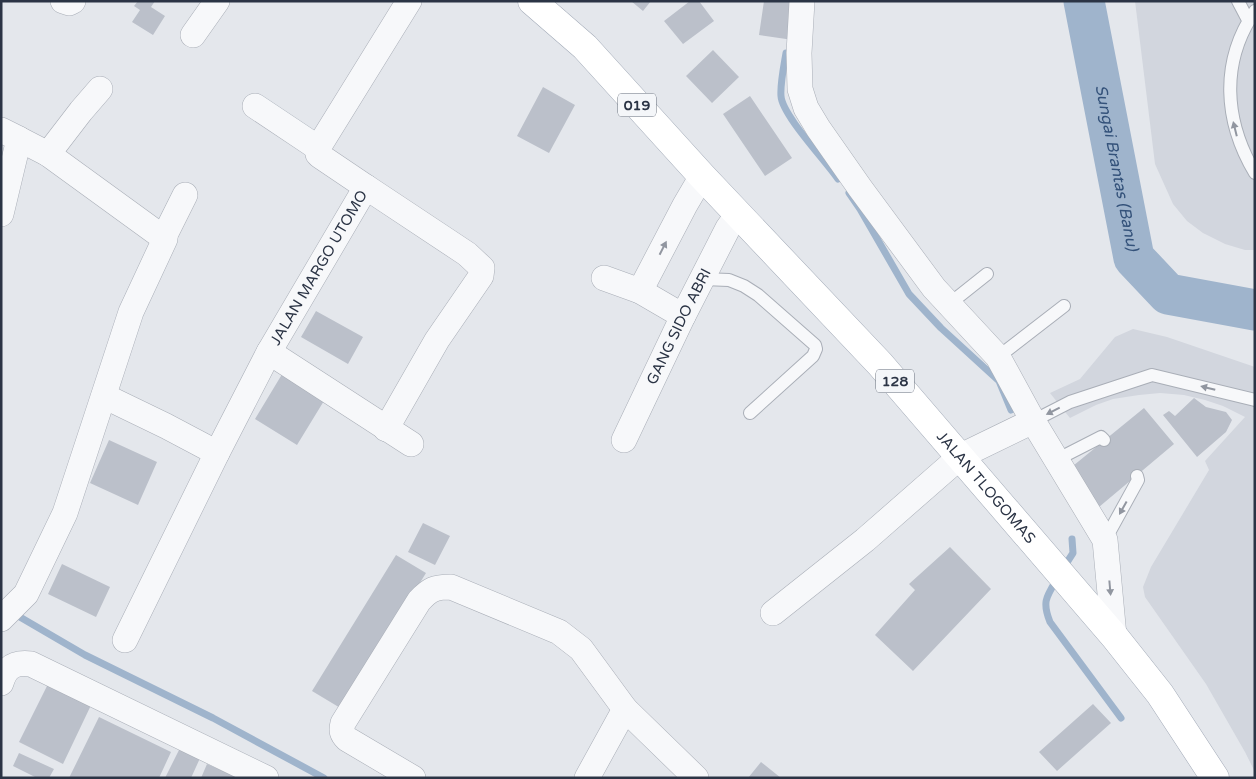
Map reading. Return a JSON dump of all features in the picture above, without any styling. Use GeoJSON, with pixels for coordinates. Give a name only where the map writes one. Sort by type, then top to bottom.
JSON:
{"type":"FeatureCollection","features":[{"type":"Feature","properties":{"kind":"main road","name":"019"},"geometry":{"type":"LineString","coordinates":[[532,1],[584,47],[738,214]]}},
{"type":"Feature","properties":{"kind":"main road","name":"JALAN TLOGOMAS"},"geometry":{"type":"LineString","coordinates":[[738,214],[880,364],[961,456],[1043,556],[1114,636],[1160,694],[1216,778]]}},
{"type":"Feature","properties":{"kind":"street"},"geometry":{"type":"LineString","coordinates":[[63,1],[69,3],[73,1]]}},
{"type":"Feature","properties":{"kind":"street"},"geometry":{"type":"LineString","coordinates":[[193,35],[217,1]]}},
{"type":"Feature","properties":{"kind":"street"},"geometry":{"type":"LineString","coordinates":[[318,148],[409,1]]}},
{"type":"Feature","properties":{"kind":"street"},"geometry":{"type":"LineString","coordinates":[[802,1],[799,53],[800,89],[806,108],[860,188],[918,268],[948,305],[998,357],[1033,421],[1105,540],[1114,636]]}},
{"type":"Feature","properties":{"kind":"street"},"geometry":{"type":"LineString","coordinates":[[48,154],[100,89]]}},
{"type":"Feature","properties":{"kind":"street","name":"JALAN MARGO UTOMO"},"geometry":{"type":"LineString","coordinates":[[125,640],[216,453],[269,352],[366,187],[320,156],[318,148],[255,106]]}},
{"type":"Feature","properties":{"kind":"street"},"geometry":{"type":"LineString","coordinates":[[1,214],[10,134],[48,154],[164,237]]}},
{"type":"Feature","properties":{"kind":"street"},"geometry":{"type":"LineString","coordinates":[[640,291],[702,176]]}},
{"type":"Feature","properties":{"kind":"street"},"geometry":{"type":"LineString","coordinates":[[366,187],[467,254],[482,268],[481,276],[437,340],[386,428]]}},
{"type":"Feature","properties":{"kind":"street"},"geometry":{"type":"LineString","coordinates":[[1,620],[22,601],[65,513],[131,312],[185,195]]}},
{"type":"Feature","properties":{"kind":"street","name":"GANG SIDO ABRI"},"geometry":{"type":"LineString","coordinates":[[624,440],[683,316],[728,228],[738,214]]}},
{"type":"Feature","properties":{"kind":"street"},"geometry":{"type":"LineString","coordinates":[[604,278],[640,291],[683,316]]}},
{"type":"Feature","properties":{"kind":"street"},"geometry":{"type":"LineString","coordinates":[[269,352],[411,444]]}},
{"type":"Feature","properties":{"kind":"street"},"geometry":{"type":"LineString","coordinates":[[104,396],[216,453]]}},
{"type":"Feature","properties":{"kind":"street"},"geometry":{"type":"LineString","coordinates":[[772,613],[865,540],[961,456],[1033,421]]}},
{"type":"Feature","properties":{"kind":"street"},"geometry":{"type":"LineString","coordinates":[[413,778],[347,739],[341,728],[419,601],[437,587],[451,587],[559,632],[581,649],[625,709],[696,778]]}},
{"type":"Feature","properties":{"kind":"street"},"geometry":{"type":"LineString","coordinates":[[1,683],[10,666],[20,663],[31,664],[266,778]]}},
{"type":"Feature","properties":{"kind":"street"},"geometry":{"type":"LineString","coordinates":[[587,778],[625,709]]}},
{"type":"Feature","properties":{"kind":"lane"},"geometry":{"type":"LineString","coordinates":[[1238,1],[1252,15],[1240,38],[1234,58],[1230,78],[1230,98],[1237,138],[1245,157],[1255,173]]}},
{"type":"Feature","properties":{"kind":"lane"},"geometry":{"type":"LineString","coordinates":[[948,305],[987,274]]}},
{"type":"Feature","properties":{"kind":"lane"},"geometry":{"type":"LineString","coordinates":[[703,279],[729,280],[744,286],[758,295],[815,345],[813,356],[750,413]]}},
{"type":"Feature","properties":{"kind":"lane"},"geometry":{"type":"LineString","coordinates":[[998,357],[1064,306]]}},
{"type":"Feature","properties":{"kind":"lane"},"geometry":{"type":"LineString","coordinates":[[1033,421],[1070,402],[1152,375],[1255,400]]}},
{"type":"Feature","properties":{"kind":"lane"},"geometry":{"type":"LineString","coordinates":[[1056,460],[1101,437],[1104,440]]}},
{"type":"Feature","properties":{"kind":"lane"},"geometry":{"type":"LineString","coordinates":[[1105,540],[1138,480],[1137,476]]}},
{"type":"Feature","properties":{"kind":"shaded area"},"geometry":{"type":"Polygon","coordinates":[[[1135,1],[1255,1],[1255,250],[1245,250],[1225,244],[1203,233],[1187,221],[1173,204],[1155,164],[1135,1]]]}},
{"type":"Feature","properties":{"kind":"shaded area"},"geometry":{"type":"Polygon","coordinates":[[[1133,329],[1167,337],[1255,367],[1255,772],[1206,684],[1145,597],[1143,587],[1151,567],[1209,470],[1205,461],[1245,417],[1223,406],[1205,400],[1184,395],[1160,393],[1113,399],[1070,418],[1050,393],[1080,379],[1115,337],[1133,329]]]}},
{"type":"Feature","properties":{"kind":"building"},"geometry":{"type":"Polygon","coordinates":[[[138,1],[155,1],[151,7],[165,16],[153,35],[132,22],[140,10],[134,6],[138,1]]]}},
{"type":"Feature","properties":{"kind":"building"},"geometry":{"type":"Polygon","coordinates":[[[631,1],[651,1],[643,11],[631,1]]]}},
{"type":"Feature","properties":{"kind":"building"},"geometry":{"type":"Polygon","coordinates":[[[690,1],[699,1],[714,21],[683,44],[664,21],[690,1]]]}},
{"type":"Feature","properties":{"kind":"building"},"geometry":{"type":"Polygon","coordinates":[[[764,1],[799,3],[793,40],[759,35],[764,1]]]}},
{"type":"Feature","properties":{"kind":"building"},"geometry":{"type":"Polygon","coordinates":[[[713,50],[739,77],[712,103],[686,76],[713,50]]]}},
{"type":"Feature","properties":{"kind":"building"},"geometry":{"type":"Polygon","coordinates":[[[543,87],[575,105],[549,153],[517,136],[543,87]]]}},
{"type":"Feature","properties":{"kind":"building"},"geometry":{"type":"Polygon","coordinates":[[[750,96],[792,158],[765,176],[723,114],[750,96]]]}},
{"type":"Feature","properties":{"kind":"building"},"geometry":{"type":"Polygon","coordinates":[[[316,311],[363,337],[348,364],[301,337],[316,311]]]}},
{"type":"Feature","properties":{"kind":"building"},"geometry":{"type":"Polygon","coordinates":[[[287,366],[330,391],[297,445],[255,419],[287,366]]]}},
{"type":"Feature","properties":{"kind":"building"},"geometry":{"type":"Polygon","coordinates":[[[1194,398],[1206,407],[1226,412],[1232,420],[1226,432],[1197,457],[1163,415],[1169,411],[1175,416],[1194,398]]]}},
{"type":"Feature","properties":{"kind":"building"},"geometry":{"type":"Polygon","coordinates":[[[1144,408],[1174,444],[1099,507],[1068,470],[1144,408]]]}},
{"type":"Feature","properties":{"kind":"building"},"geometry":{"type":"Polygon","coordinates":[[[109,440],[157,462],[138,505],[90,483],[109,440]]]}},
{"type":"Feature","properties":{"kind":"building"},"geometry":{"type":"Polygon","coordinates":[[[423,523],[450,536],[435,565],[408,552],[423,523]]]}},
{"type":"Feature","properties":{"kind":"building"},"geometry":{"type":"Polygon","coordinates":[[[950,547],[991,589],[913,671],[875,635],[915,590],[909,584],[950,547]]]}},
{"type":"Feature","properties":{"kind":"building"},"geometry":{"type":"Polygon","coordinates":[[[396,555],[426,573],[342,709],[312,691],[396,555]]]}},
{"type":"Feature","properties":{"kind":"building"},"geometry":{"type":"Polygon","coordinates":[[[62,564],[110,587],[96,617],[48,594],[62,564]]]}},
{"type":"Feature","properties":{"kind":"building"},"geometry":{"type":"Polygon","coordinates":[[[50,680],[93,701],[63,764],[19,742],[50,680]]]}},
{"type":"Feature","properties":{"kind":"building"},"geometry":{"type":"Polygon","coordinates":[[[1093,704],[1111,723],[1057,771],[1039,752],[1093,704]]]}},
{"type":"Feature","properties":{"kind":"building"},"geometry":{"type":"Polygon","coordinates":[[[99,717],[171,752],[159,778],[69,778],[99,717]]]}},
{"type":"Feature","properties":{"kind":"building"},"geometry":{"type":"Polygon","coordinates":[[[181,746],[201,756],[191,778],[165,778],[181,746]]]}},
{"type":"Feature","properties":{"kind":"building"},"geometry":{"type":"Polygon","coordinates":[[[19,753],[54,769],[49,778],[37,778],[13,766],[19,753]]]}},
{"type":"Feature","properties":{"kind":"building"},"geometry":{"type":"Polygon","coordinates":[[[761,762],[781,778],[748,778],[761,762]]]}},
{"type":"Feature","properties":{"kind":"building"},"geometry":{"type":"Polygon","coordinates":[[[207,764],[239,778],[201,778],[207,764]]]}},
{"type":"Feature","properties":{"kind":"waterway","name":"Sungai Brantas (Banu)"},"geometry":{"type":"LineString","coordinates":[[1084,1],[1134,258],[1168,294],[1255,310]]}},
{"type":"Feature","properties":{"kind":"waterway"},"geometry":{"type":"LineString","coordinates":[[786,53],[781,86],[783,104],[796,126],[838,179]]}},
{"type":"Feature","properties":{"kind":"waterway"},"geometry":{"type":"LineString","coordinates":[[849,193],[909,294],[941,328],[999,381],[1011,410]]}},
{"type":"Feature","properties":{"kind":"waterway"},"geometry":{"type":"LineString","coordinates":[[1064,567],[1073,553],[1072,539]]}},
{"type":"Feature","properties":{"kind":"waterway"},"geometry":{"type":"LineString","coordinates":[[1057,579],[1046,600],[1046,609],[1050,622],[1121,718]]}},
{"type":"Feature","properties":{"kind":"waterway"},"geometry":{"type":"LineString","coordinates":[[13,613],[85,655],[213,718],[324,778]]}}]}
